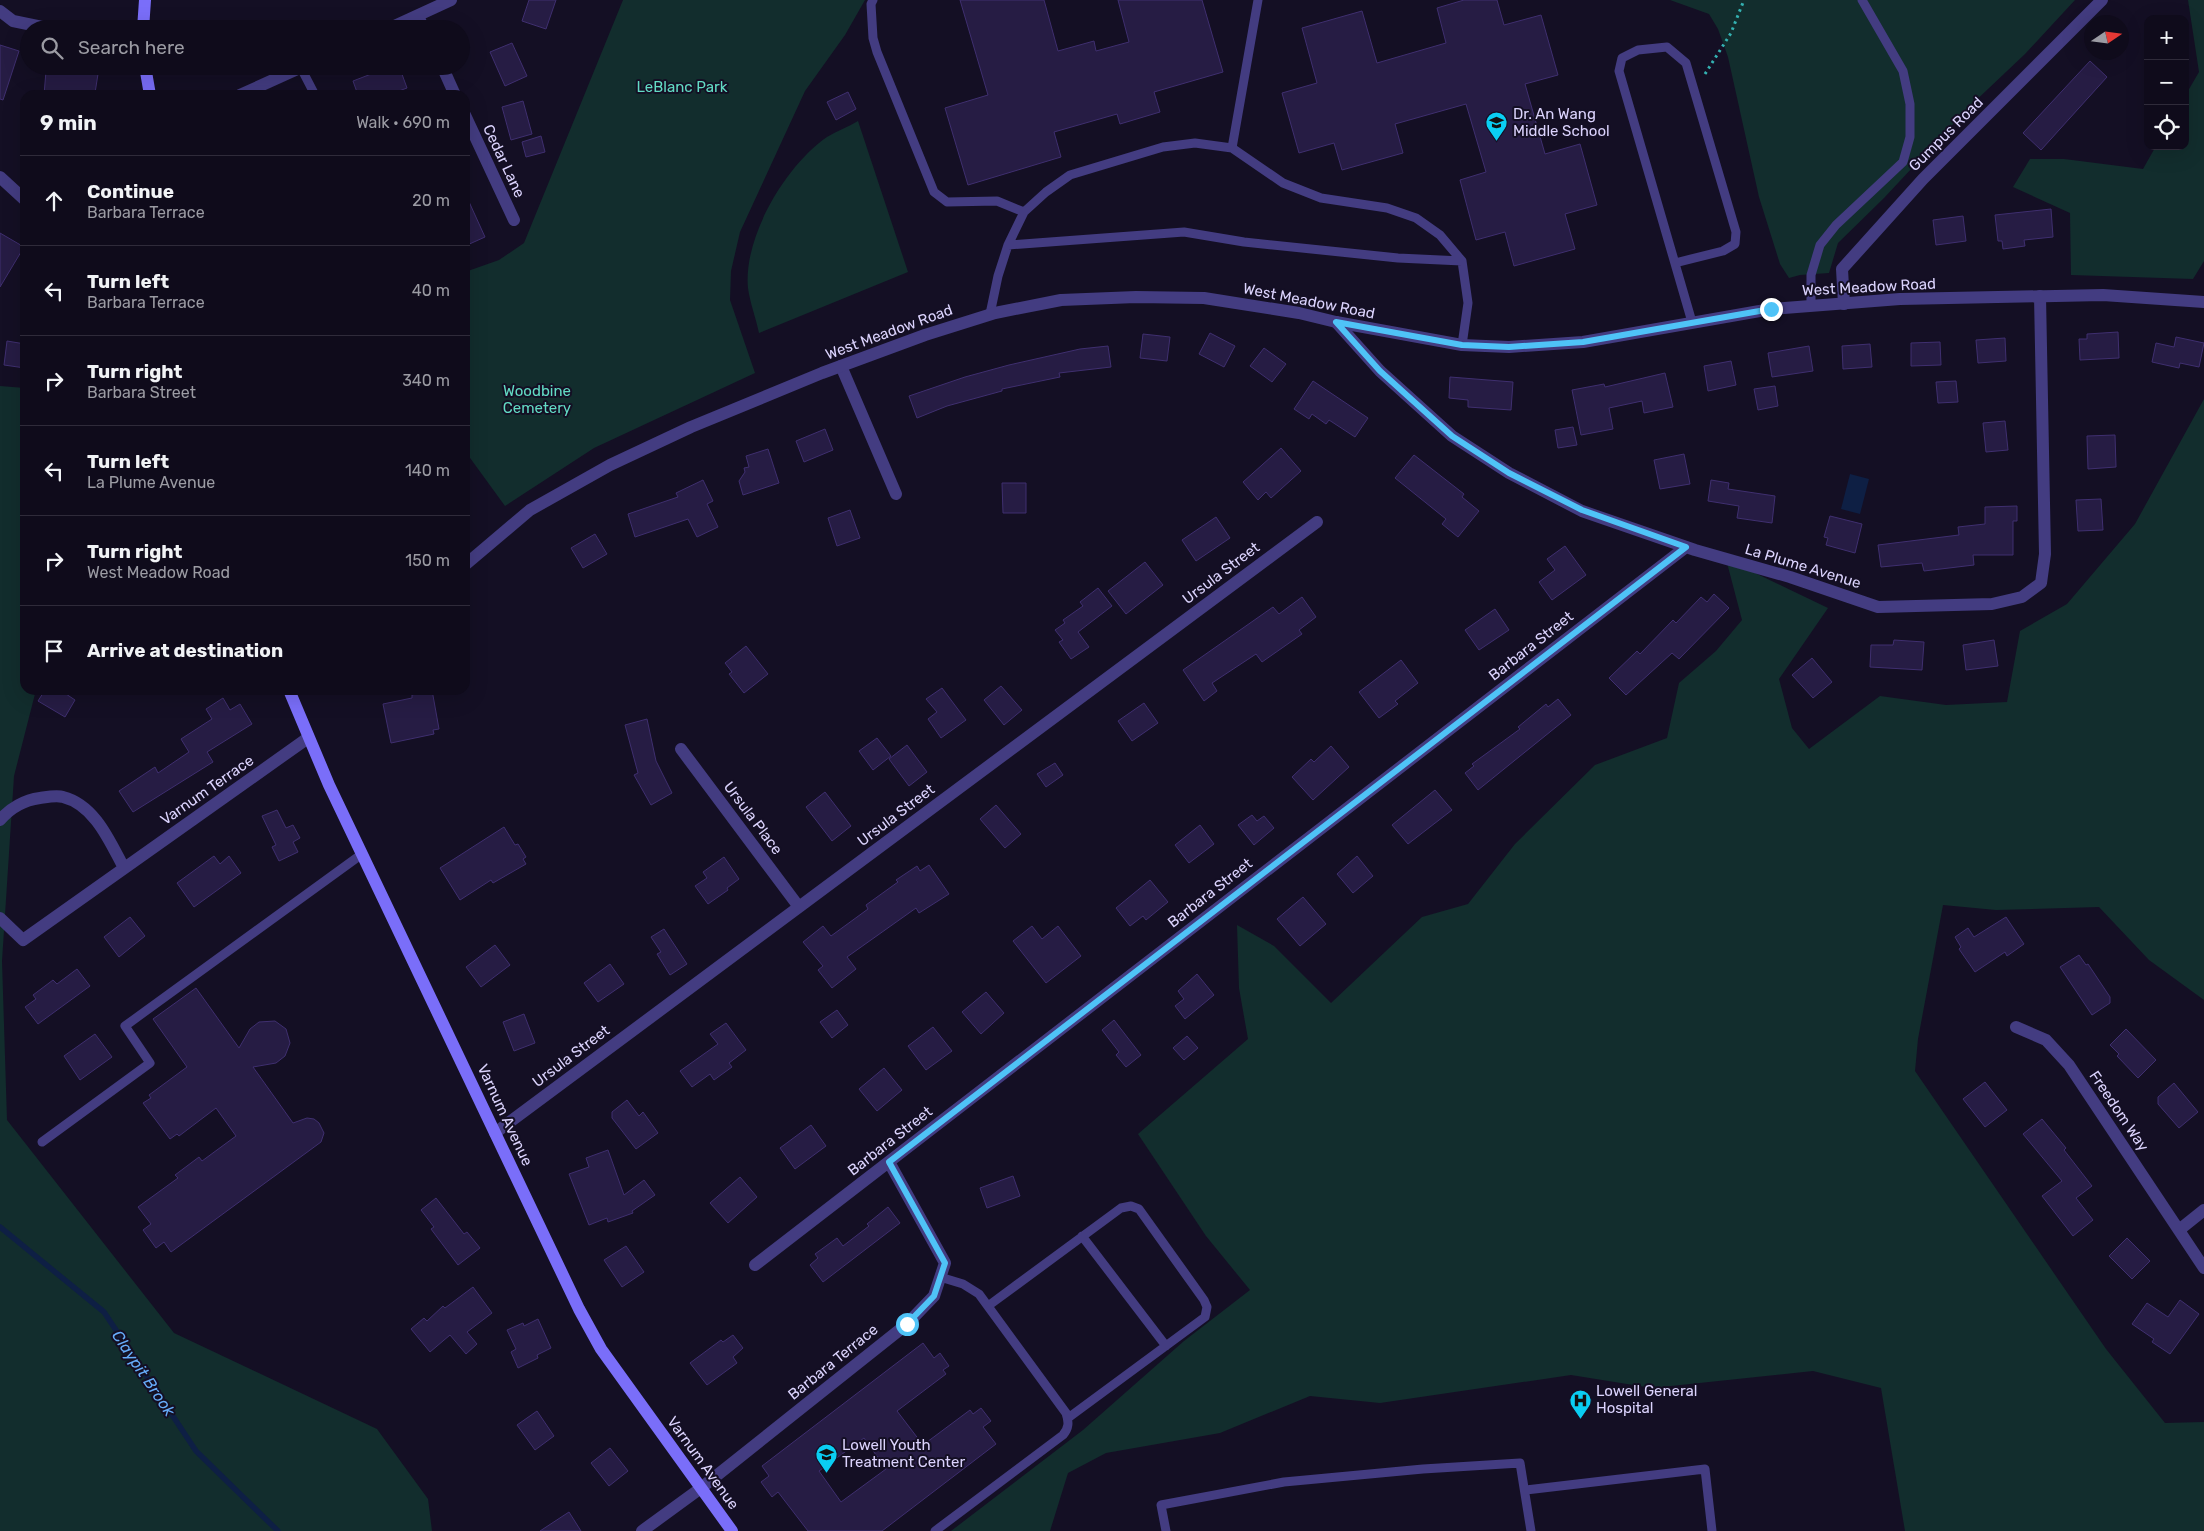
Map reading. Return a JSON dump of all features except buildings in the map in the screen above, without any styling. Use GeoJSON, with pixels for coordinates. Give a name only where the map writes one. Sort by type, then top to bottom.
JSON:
{"type":"FeatureCollection","features":[{"type":"Feature","properties":{"kind":"main road"},"geometry":{"type":"LineString","coordinates":[[144,20],[145,0]]}},
{"type":"Feature","properties":{"kind":"main road"},"geometry":{"type":"LineString","coordinates":[[147,75],[149,90]]}},
{"type":"Feature","properties":{"kind":"main road","name":"Varnum Avenue"},"geometry":{"type":"LineString","coordinates":[[291,695],[308,738],[362,854],[579,1310],[601,1349],[732,1531]]}},
{"type":"Feature","properties":{"kind":"street"},"geometry":{"type":"LineString","coordinates":[[409,20],[451,0]]}},
{"type":"Feature","properties":{"kind":"street","name":"Gumpus Road"},"geometry":{"type":"LineString","coordinates":[[1844,304],[1842,269],[1923,179],[2102,0]]}},
{"type":"Feature","properties":{"kind":"street"},"geometry":{"type":"LineString","coordinates":[[0,11],[13,21],[20,22]]}},
{"type":"Feature","properties":{"kind":"street"},"geometry":{"type":"LineString","coordinates":[[418,16],[420,20]]}},
{"type":"Feature","properties":{"kind":"street"},"geometry":{"type":"LineString","coordinates":[[251,90],[284,75]]}},
{"type":"Feature","properties":{"kind":"street"},"geometry":{"type":"LineString","coordinates":[[446,75],[453,90]]}},
{"type":"Feature","properties":{"kind":"street","name":"Cedar Lane"},"geometry":{"type":"LineString","coordinates":[[470,127],[514,220]]}},
{"type":"Feature","properties":{"kind":"street"},"geometry":{"type":"LineString","coordinates":[[0,177],[20,195]]}},
{"type":"Feature","properties":{"kind":"street","name":"West Meadow Road"},"geometry":{"type":"LineString","coordinates":[[470,561],[530,510],[610,465],[691,427],[925,334],[990,314],[1061,300],[1204,298],[1299,313],[1336,322],[1462,345],[1509,347],[1583,342],[1771,309],[1900,299],[2103,295],[2204,302]]}},
{"type":"Feature","properties":{"kind":"street","name":"La Plume Avenue"},"geometry":{"type":"LineString","coordinates":[[1336,322],[1380,371],[1452,436],[1509,473],[1582,510],[1686,547],[1790,577],[1878,607],[1992,604],[2022,597],[2040,583],[2045,554],[2040,296]]}},
{"type":"Feature","properties":{"kind":"street"},"geometry":{"type":"LineString","coordinates":[[841,366],[896,494]]}},
{"type":"Feature","properties":{"kind":"street","name":"Ursula Street"},"geometry":{"type":"LineString","coordinates":[[495,1133],[1317,522]]}},
{"type":"Feature","properties":{"kind":"street","name":"Barbara Street"},"geometry":{"type":"LineString","coordinates":[[755,1265],[1686,547]]}},
{"type":"Feature","properties":{"kind":"street","name":"Varnum Terrace"},"geometry":{"type":"LineString","coordinates":[[0,918],[23,940],[308,738]]}},
{"type":"Feature","properties":{"kind":"street","name":"Ursula Place"},"geometry":{"type":"LineString","coordinates":[[682,749],[800,907]]}},
{"type":"Feature","properties":{"kind":"street"},"geometry":{"type":"LineString","coordinates":[[0,820],[20,804],[38,798],[62,796],[82,805],[100,826],[124,868]]}},
{"type":"Feature","properties":{"kind":"street","name":"Freedom Way"},"geometry":{"type":"LineString","coordinates":[[2016,1026],[2046,1040],[2069,1065],[2204,1268]]}},
{"type":"Feature","properties":{"kind":"street","name":"Barbara Terrace"},"geometry":{"type":"LineString","coordinates":[[642,1531],[701,1488],[907,1324],[934,1296],[945,1263],[889,1162]]}},
{"type":"Feature","properties":{"kind":"street"},"geometry":{"type":"LineString","coordinates":[[2179,1230],[2204,1210]]}},
{"type":"Feature","properties":{"kind":"lane"},"geometry":{"type":"LineString","coordinates":[[873,0],[871,4],[873,38],[877,52],[934,192],[947,202],[997,201],[1024,212]]}},
{"type":"Feature","properties":{"kind":"lane"},"geometry":{"type":"LineString","coordinates":[[1232,148],[1258,0]]}},
{"type":"Feature","properties":{"kind":"lane"},"geometry":{"type":"LineString","coordinates":[[1811,306],[1811,275],[1820,245],[1836,225],[1902,162],[1910,137],[1910,104],[1903,71],[1862,0]]}},
{"type":"Feature","properties":{"kind":"lane"},"geometry":{"type":"LineString","coordinates":[[1675,264],[1724,251],[1735,244],[1736,232],[1686,63],[1667,47],[1638,50],[1622,58],[1619,71],[1675,264],[1692,322]]}},
{"type":"Feature","properties":{"kind":"lane"},"geometry":{"type":"LineString","coordinates":[[306,75],[313,90]]}},
{"type":"Feature","properties":{"kind":"lane"},"geometry":{"type":"LineString","coordinates":[[990,314],[998,276],[1008,245],[1024,212],[1046,192],[1070,175],[1163,148],[1195,144],[1232,148],[1283,183],[1321,198],[1387,208],[1416,218],[1440,235],[1462,260],[1468,303],[1462,345]]}},
{"type":"Feature","properties":{"kind":"lane"},"geometry":{"type":"LineString","coordinates":[[1008,245],[1184,232],[1244,242],[1398,258],[1462,260]]}},
{"type":"Feature","properties":{"kind":"lane"},"geometry":{"type":"LineString","coordinates":[[42,1142],[150,1063],[125,1026],[362,854]]}},
{"type":"Feature","properties":{"kind":"lane"},"geometry":{"type":"LineString","coordinates":[[988,1306],[1121,1208],[1130,1206],[1139,1209],[1204,1300],[1207,1307],[1205,1317],[1068,1418]]}},
{"type":"Feature","properties":{"kind":"lane"},"geometry":{"type":"LineString","coordinates":[[1082,1236],[1166,1346]]}},
{"type":"Feature","properties":{"kind":"lane"},"geometry":{"type":"LineString","coordinates":[[935,1531],[1068,1430],[1066,1413],[988,1306],[972,1288],[940,1277]]}},
{"type":"Feature","properties":{"kind":"lane"},"geometry":{"type":"LineString","coordinates":[[1166,1531],[1161,1505],[1180,1501],[1284,1482],[1424,1469],[1520,1464],[1526,1490],[1531,1531]]}},
{"type":"Feature","properties":{"kind":"lane"},"geometry":{"type":"LineString","coordinates":[[1526,1490],[1705,1468],[1712,1531]]}},
{"type":"Feature","properties":{"kind":"path"},"geometry":{"type":"LineString","coordinates":[[1694,91],[1731,34],[1744,0]]}},
{"type":"Feature","properties":{"kind":"green space"},"geometry":{"type":"Polygon","coordinates":[[[623,0],[865,0],[845,35],[805,91],[740,232],[731,271],[730,300],[755,373],[594,448],[505,506],[470,458],[470,270],[499,260],[524,243],[623,0]]]}},
{"type":"Feature","properties":{"kind":"green space"},"geometry":{"type":"Polygon","coordinates":[[[1670,0],[2075,0],[2025,54],[1970,106],[1884,198],[1838,243],[1829,273],[1800,275],[1789,278],[1780,264],[1759,197],[1728,57],[1718,29],[1709,14],[1670,0]]]}},
{"type":"Feature","properties":{"kind":"green space"},"geometry":{"type":"Polygon","coordinates":[[[2188,0],[2204,0],[2204,261],[2193,279],[2071,275],[2070,213],[2013,187],[2030,159],[2064,159],[2143,169],[2154,150],[2189,150],[2189,89],[2199,72],[2188,0]]]}},
{"type":"Feature","properties":{"kind":"green space"},"geometry":{"type":"Polygon","coordinates":[[[858,121],[908,272],[759,333],[748,288],[748,268],[752,247],[760,225],[770,204],[783,184],[812,149],[827,137],[858,121]]]}},
{"type":"Feature","properties":{"kind":"green space"},"geometry":{"type":"Polygon","coordinates":[[[0,386],[20,388],[20,695],[35,695],[14,776],[2,961],[7,1120],[174,1333],[377,1429],[428,1499],[432,1531],[0,1531],[0,386]]]}},
{"type":"Feature","properties":{"kind":"green space"},"geometry":{"type":"Polygon","coordinates":[[[2204,399],[2204,1000],[2149,960],[2099,907],[1996,910],[1943,905],[1918,1039],[1915,1071],[2106,1349],[2165,1423],[2204,1422],[2204,1531],[1905,1531],[1881,1388],[1813,1371],[1652,1388],[1571,1375],[1380,1403],[1310,1396],[1220,1433],[1106,1453],[1068,1473],[1050,1531],[951,1531],[1083,1430],[1184,1341],[1250,1290],[1206,1236],[1138,1134],[1248,1039],[1239,988],[1237,925],[1274,946],[1331,1003],[1422,917],[1468,904],[1515,844],[1595,765],[1667,738],[1679,683],[1716,651],[1742,620],[1726,559],[1828,608],[1779,679],[1792,728],[1809,749],[1880,696],[1946,705],[2007,702],[2020,631],[2067,604],[2135,524],[2204,399]]]}},
{"type":"Feature","properties":{"kind":"water"},"geometry":{"type":"Polygon","coordinates":[[[1850,474],[1869,479],[1860,514],[1841,509],[1850,474]]]}},
{"type":"Feature","properties":{"kind":"waterway","name":"Claypit Brook"},"geometry":{"type":"LineString","coordinates":[[0,1227],[104,1312],[196,1451],[278,1531]]}},
{"type":"Feature","properties":{"kind":"place","name":"Dr. An Wang Middle School"},"geometry":{"type":"Point","coordinates":[1497,142]}},
{"type":"Feature","properties":{"kind":"place","name":"Lowell General Hospital"},"geometry":{"type":"Point","coordinates":[1580,1419]}},
{"type":"Feature","properties":{"kind":"place","name":"Lowell Youth Treatment Center"},"geometry":{"type":"Point","coordinates":[826,1473]}},
{"type":"Feature","properties":{"kind":"route"},"geometry":{"type":"LineString","coordinates":[[907,1324],[934,1296],[945,1263],[889,1162],[1686,547],[1582,510],[1509,473],[1452,436],[1380,371],[1336,322],[1462,345],[1509,347],[1583,342],[1771,309]]}},
{"type":"Feature","properties":{"kind":"park label","name":"LeBlanc Park"},"geometry":{"type":"Point","coordinates":[682,87]}},
{"type":"Feature","properties":{"kind":"park label","name":"Woodbine Cemetery"},"geometry":{"type":"Point","coordinates":[537,400]}}]}
